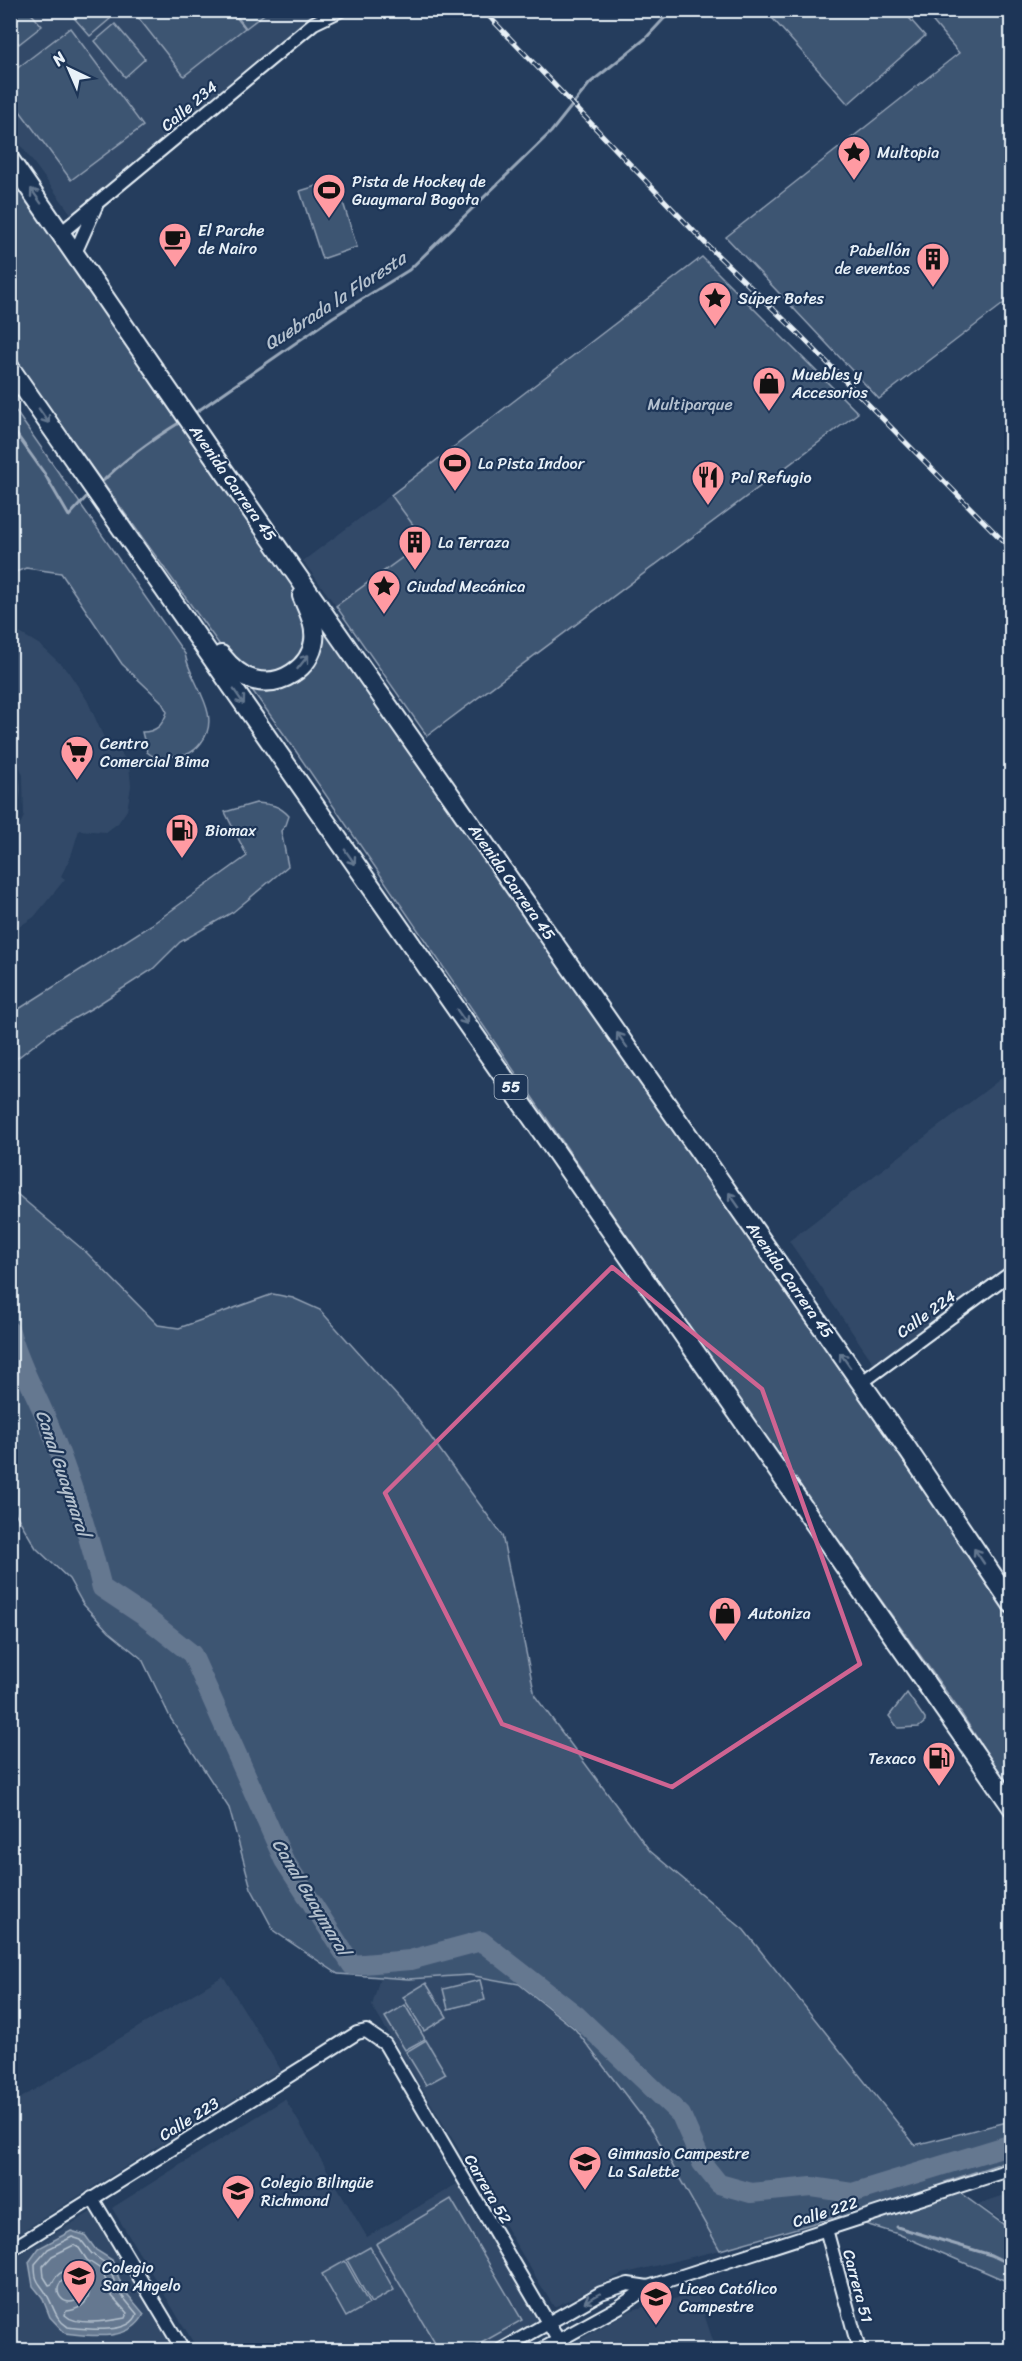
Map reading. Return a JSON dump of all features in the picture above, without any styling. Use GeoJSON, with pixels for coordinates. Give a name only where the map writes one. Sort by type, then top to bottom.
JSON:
{"type":"FeatureCollection","features":[{"type":"Feature","properties":{"kind":"highway","name":"Avenida Carrera 45"},"geometry":{"type":"LineString","coordinates":[[10,160],[861,1383],[1011,1604]]}},
{"type":"Feature","properties":{"kind":"highway","name":"55"},"geometry":{"type":"LineString","coordinates":[[10,368],[1011,1808]]}},
{"type":"Feature","properties":{"kind":"highway"},"geometry":{"type":"LineString","coordinates":[[165,589],[235,670],[255,680],[272,681],[287,677],[306,661],[314,641],[314,631],[311,617],[301,595],[266,531]]}},
{"type":"Feature","properties":{"kind":"street","name":"Calle 234"},"geometry":{"type":"LineString","coordinates":[[62,232],[314,23],[341,10]]}},
{"type":"Feature","properties":{"kind":"street"},"geometry":{"type":"LineString","coordinates":[[75,253],[97,205]]}},
{"type":"Feature","properties":{"kind":"street","name":"Calle 224"},"geometry":{"type":"LineString","coordinates":[[861,1383],[1011,1272]]}},
{"type":"Feature","properties":{"kind":"street","name":"Calle 223"},"geometry":{"type":"LineString","coordinates":[[10,2250],[357,2033],[366,2031],[385,2044]]}},
{"type":"Feature","properties":{"kind":"street","name":"Carrera 52"},"geometry":{"type":"LineString","coordinates":[[385,2044],[561,2345]]}},
{"type":"Feature","properties":{"kind":"street","name":"Calle 222"},"geometry":{"type":"LineString","coordinates":[[541,2350],[561,2345],[648,2287],[1011,2169]]}},
{"type":"Feature","properties":{"kind":"street"},"geometry":{"type":"LineString","coordinates":[[92,2198],[183,2350]]}},
{"type":"Feature","properties":{"kind":"street","name":"Carrera 51"},"geometry":{"type":"LineString","coordinates":[[826,2229],[859,2350]]}},
{"type":"Feature","properties":{"kind":"street","name":"Calle 222"},"geometry":{"type":"LineString","coordinates":[[501,2350],[609,2290],[628,2284],[648,2287]]}},
{"type":"Feature","properties":{"kind":"highlighted area"},"geometry":{"type":"Polygon","coordinates":[[[612,1267],[762,1389],[860,1664],[672,1787],[502,1724],[385,1493],[612,1267]]]}},
{"type":"Feature","properties":{"kind":"shaded area"},"geometry":{"type":"Polygon","coordinates":[[[10,11],[318,11],[72,215],[11,132],[10,11]]]}},
{"type":"Feature","properties":{"kind":"shaded area"},"geometry":{"type":"Polygon","coordinates":[[[391,495],[425,541],[336,606],[303,561],[391,495]]]}},
{"type":"Feature","properties":{"kind":"shaded area","name":"Centro Comercial Bima"},"geometry":{"type":"Polygon","coordinates":[[[18,632],[40,645],[67,670],[87,700],[104,738],[119,750],[129,765],[131,786],[127,810],[118,823],[106,832],[79,830],[71,856],[61,876],[65,879],[34,917],[11,932],[11,846],[24,816],[23,775],[10,743],[11,639],[14,640],[18,632]]]}},
{"type":"Feature","properties":{"kind":"shaded area"},"geometry":{"type":"Polygon","coordinates":[[[1011,1071],[1011,1263],[877,1368],[789,1241],[1011,1071]]]}},
{"type":"Feature","properties":{"kind":"shaded area","name":"Gimnasio Campestre La Salette"},"geometry":{"type":"Polygon","coordinates":[[[469,1975],[519,1984],[575,2029],[653,2131],[720,2250],[622,2274],[554,2307],[372,2006],[380,1977],[409,1979],[469,1975]]]}},
{"type":"Feature","properties":{"kind":"shaded area"},"geometry":{"type":"Polygon","coordinates":[[[223,1976],[281,2070],[11,2238],[11,2104],[223,1976]]]}},
{"type":"Feature","properties":{"kind":"shaded area","name":"Colegio Bilingüe Richmond"},"geometry":{"type":"Polygon","coordinates":[[[285,2099],[367,2237],[457,2184],[535,2312],[536,2320],[532,2325],[489,2350],[198,2350],[112,2208],[285,2099]]]}},
{"type":"Feature","properties":{"kind":"shaded area"},"geometry":{"type":"Polygon","coordinates":[[[1011,2193],[1011,2227],[978,2204],[1011,2193]]]}},
{"type":"Feature","properties":{"kind":"shaded area","name":"Colegio San Angelo"},"geometry":{"type":"Polygon","coordinates":[[[91,2212],[174,2350],[11,2350],[11,2260],[91,2212]]]}},
{"type":"Feature","properties":{"kind":"shaded area","name":"Liceo Católico Campestre"},"geometry":{"type":"Polygon","coordinates":[[[697,2293],[716,2350],[579,2350],[574,2343],[632,2310],[697,2293]]]}},
{"type":"Feature","properties":{"kind":"green space"},"geometry":{"type":"Polygon","coordinates":[[[11,10],[29,11],[42,26],[19,44],[11,36],[11,10]]]}},
{"type":"Feature","properties":{"kind":"green space"},"geometry":{"type":"Polygon","coordinates":[[[68,11],[103,11],[110,19],[90,36],[68,11]]]}},
{"type":"Feature","properties":{"kind":"green space"},"geometry":{"type":"Polygon","coordinates":[[[133,11],[231,11],[245,28],[184,76],[133,11]]]}},
{"type":"Feature","properties":{"kind":"green space"},"geometry":{"type":"Polygon","coordinates":[[[233,11],[268,11],[246,28],[233,11]]]}},
{"type":"Feature","properties":{"kind":"green space"},"geometry":{"type":"Polygon","coordinates":[[[766,11],[903,11],[925,36],[848,104],[766,11]]]}},
{"type":"Feature","properties":{"kind":"green space"},"geometry":{"type":"Polygon","coordinates":[[[924,11],[1011,11],[1011,298],[879,399],[726,237],[959,53],[924,11]]]}},
{"type":"Feature","properties":{"kind":"green space"},"geometry":{"type":"Polygon","coordinates":[[[115,24],[145,59],[125,77],[95,41],[115,24]]]}},
{"type":"Feature","properties":{"kind":"green space"},"geometry":{"type":"Polygon","coordinates":[[[70,28],[143,126],[71,180],[11,99],[11,73],[70,28]]]}},
{"type":"Feature","properties":{"kind":"green space"},"geometry":{"type":"Polygon","coordinates":[[[10,172],[99,306],[202,450],[296,591],[459,820],[1011,1617],[1011,1791],[959,1710],[627,1236],[291,744],[11,355],[10,172]]]}},
{"type":"Feature","properties":{"kind":"green space","name":"Pista de Hockey de Guaymaral Bogota"},"geometry":{"type":"Polygon","coordinates":[[[336,180],[357,247],[322,259],[300,191],[336,180]]]}},
{"type":"Feature","properties":{"kind":"green space","name":"Multiparque"},"geometry":{"type":"Polygon","coordinates":[[[702,257],[858,413],[427,736],[336,606],[425,541],[391,495],[702,257]]]}},
{"type":"Feature","properties":{"kind":"green space"},"geometry":{"type":"Polygon","coordinates":[[[10,403],[185,654],[204,699],[209,721],[207,732],[201,743],[190,753],[168,756],[167,761],[147,752],[142,732],[158,727],[167,712],[161,701],[122,664],[61,573],[26,568],[11,574],[10,403]]]}},
{"type":"Feature","properties":{"kind":"green space"},"geometry":{"type":"Polygon","coordinates":[[[11,755],[17,772],[19,792],[11,829],[11,755]]]}},
{"type":"Feature","properties":{"kind":"green space"},"geometry":{"type":"Polygon","coordinates":[[[256,803],[282,809],[289,816],[281,831],[288,866],[233,912],[180,942],[153,969],[52,1031],[11,1063],[11,1014],[151,925],[247,856],[225,812],[256,803]]]}},
{"type":"Feature","properties":{"kind":"green space"},"geometry":{"type":"Polygon","coordinates":[[[11,1189],[87,1253],[158,1325],[179,1328],[273,1294],[293,1298],[320,1310],[416,1417],[502,1535],[535,1696],[650,1851],[744,1930],[915,2145],[1011,2121],[1011,2160],[945,2182],[1011,2230],[1011,2283],[898,2234],[839,2216],[720,2250],[653,2131],[575,2029],[519,1984],[469,1975],[409,1979],[338,1974],[274,1931],[251,1888],[229,1808],[171,1719],[142,1659],[109,1632],[83,1604],[69,1579],[36,1548],[11,1506],[11,1189]]]}},
{"type":"Feature","properties":{"kind":"green space"},"geometry":{"type":"Polygon","coordinates":[[[907,1693],[925,1722],[919,1727],[898,1728],[889,1716],[907,1693]]]}},
{"type":"Feature","properties":{"kind":"green space"},"geometry":{"type":"Polygon","coordinates":[[[480,1980],[485,2000],[448,2009],[443,1989],[480,1980]]]}},
{"type":"Feature","properties":{"kind":"green space"},"geometry":{"type":"Polygon","coordinates":[[[426,1983],[447,2017],[424,2031],[403,1997],[426,1983]]]}},
{"type":"Feature","properties":{"kind":"green space"},"geometry":{"type":"Polygon","coordinates":[[[405,2005],[425,2039],[405,2050],[385,2017],[405,2005]]]}},
{"type":"Feature","properties":{"kind":"green space"},"geometry":{"type":"Polygon","coordinates":[[[426,2040],[446,2074],[426,2085],[406,2052],[426,2040]]]}},
{"type":"Feature","properties":{"kind":"green space"},"geometry":{"type":"Polygon","coordinates":[[[451,2199],[522,2320],[469,2350],[439,2350],[376,2244],[451,2199]]]}},
{"type":"Feature","properties":{"kind":"green space"},"geometry":{"type":"Polygon","coordinates":[[[370,2247],[394,2290],[371,2303],[347,2260],[370,2247]]]}},
{"type":"Feature","properties":{"kind":"green space"},"geometry":{"type":"Polygon","coordinates":[[[345,2261],[369,2304],[346,2317],[322,2274],[345,2261]]]}},
{"type":"Feature","properties":{"kind":"water"},"geometry":{"type":"Polygon","coordinates":[[[71,2231],[85,2235],[96,2250],[112,2260],[123,2289],[144,2314],[130,2329],[98,2336],[65,2333],[50,2317],[42,2297],[33,2286],[29,2262],[39,2248],[71,2231]]]}},
{"type":"Feature","properties":{"kind":"waterway","name":"Quebrada la Floresta"},"geometry":{"type":"LineString","coordinates":[[192,415],[333,317],[409,270],[551,132],[590,83],[645,39],[672,10]]}},
{"type":"Feature","properties":{"kind":"waterway","name":"Quebrada la Floresta"},"geometry":{"type":"LineString","coordinates":[[99,485],[138,450],[182,421]]}},
{"type":"Feature","properties":{"kind":"waterway","name":"Quebrada la Floresta"},"geometry":{"type":"LineString","coordinates":[[10,425],[44,473],[69,516],[90,493]]}},
{"type":"Feature","properties":{"kind":"waterway","name":"Canal Guaymaral"},"geometry":{"type":"LineString","coordinates":[[10,1331],[18,1357],[66,1469],[102,1588],[144,1616],[192,1654],[284,1860],[352,1965],[410,1960],[481,1941],[577,2016],[681,2115],[702,2163],[719,2184],[751,2193],[812,2187],[852,2193],[1012,2144]]}},
{"type":"Feature","properties":{"kind":"waterway"},"geometry":{"type":"LineString","coordinates":[[897,2227],[991,2255],[1012,2265]]}},
{"type":"Feature","properties":{"kind":"railway"},"geometry":{"type":"LineString","coordinates":[[483,10],[706,244],[798,333],[1012,550]]}},
{"type":"Feature","properties":{"kind":"place","name":"Multopia"},"geometry":{"type":"Point","coordinates":[854,181]}},
{"type":"Feature","properties":{"kind":"place","name":"Pista de Hockey de Guaymaral Bogota"},"geometry":{"type":"Point","coordinates":[329,219]}},
{"type":"Feature","properties":{"kind":"place","name":"El Parche de Nairo"},"geometry":{"type":"Point","coordinates":[175,268]}},
{"type":"Feature","properties":{"kind":"place","name":"Pabellón de eventos"},"geometry":{"type":"Point","coordinates":[933,288]}},
{"type":"Feature","properties":{"kind":"place","name":"Súper Botes"},"geometry":{"type":"Point","coordinates":[715,327]}},
{"type":"Feature","properties":{"kind":"place","name":"Muebles y Accesorios"},"geometry":{"type":"Point","coordinates":[769,412]}},
{"type":"Feature","properties":{"kind":"place","name":"La Pista Indoor"},"geometry":{"type":"Point","coordinates":[455,492]}},
{"type":"Feature","properties":{"kind":"place","name":"Pal Refugio"},"geometry":{"type":"Point","coordinates":[708,506]}},
{"type":"Feature","properties":{"kind":"place","name":"La Terraza"},"geometry":{"type":"Point","coordinates":[415,571]}},
{"type":"Feature","properties":{"kind":"place","name":"Ciudad Mecánica"},"geometry":{"type":"Point","coordinates":[384,615]}},
{"type":"Feature","properties":{"kind":"place","name":"Centro Comercial Bima"},"geometry":{"type":"Point","coordinates":[77,781]}},
{"type":"Feature","properties":{"kind":"place","name":"Biomax"},"geometry":{"type":"Point","coordinates":[182,859]}},
{"type":"Feature","properties":{"kind":"place","name":"Autoniza"},"geometry":{"type":"Point","coordinates":[725,1642]}},
{"type":"Feature","properties":{"kind":"place","name":"Texaco"},"geometry":{"type":"Point","coordinates":[939,1787]}},
{"type":"Feature","properties":{"kind":"place","name":"Gimnasio Campestre La Salette"},"geometry":{"type":"Point","coordinates":[585,2191]}},
{"type":"Feature","properties":{"kind":"place","name":"Colegio Bilingüe Richmond"},"geometry":{"type":"Point","coordinates":[238,2220]}},
{"type":"Feature","properties":{"kind":"place","name":"Colegio San Angelo"},"geometry":{"type":"Point","coordinates":[79,2305]}},
{"type":"Feature","properties":{"kind":"place","name":"Liceo Católico Campestre"},"geometry":{"type":"Point","coordinates":[656,2326]}}]}
